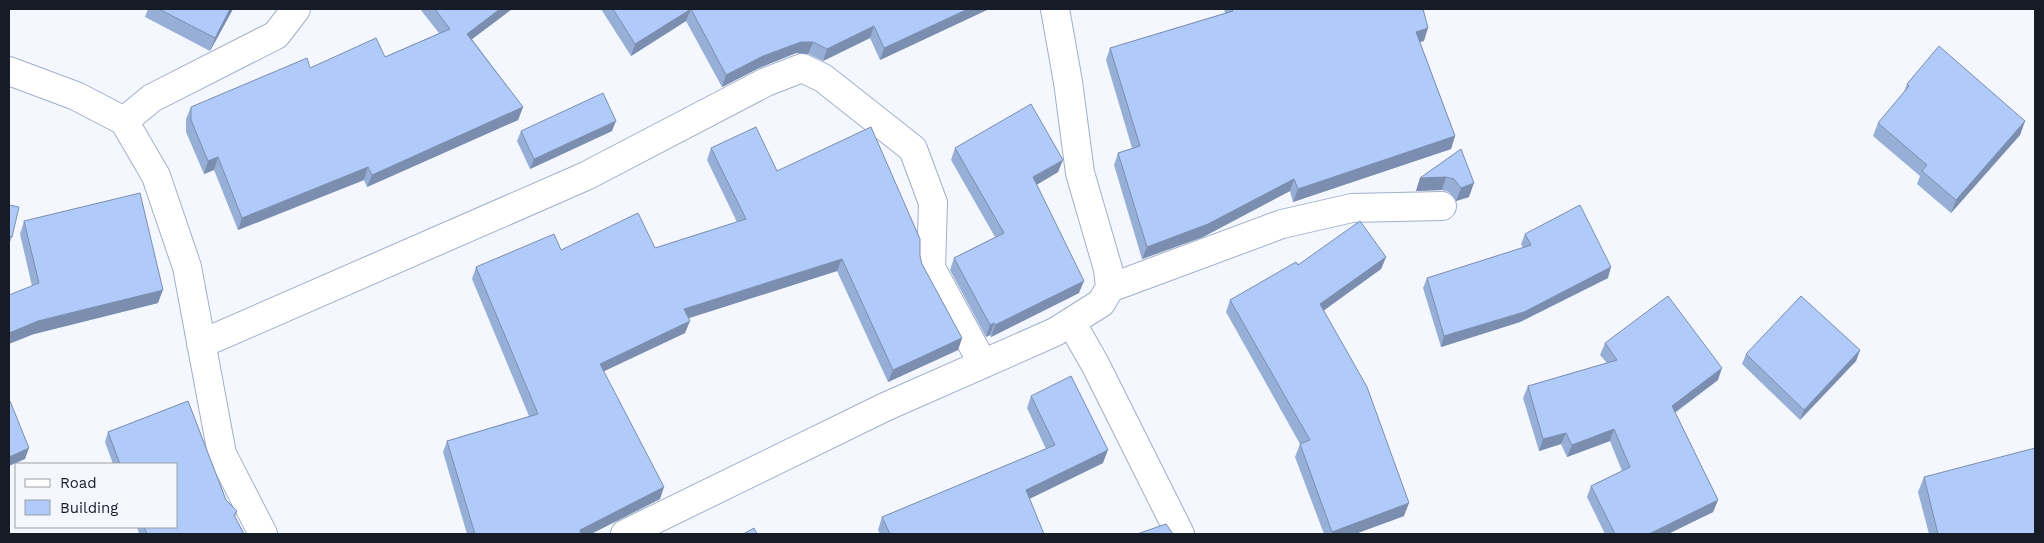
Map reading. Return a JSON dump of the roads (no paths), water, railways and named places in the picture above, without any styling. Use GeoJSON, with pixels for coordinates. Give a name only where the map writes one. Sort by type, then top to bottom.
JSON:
{"type":"FeatureCollection","features":[{"type":"Feature","properties":{"kind":"street"},"geometry":{"type":"LineString","coordinates":[[124,121],[152,98],[276,35],[296,9]]}},
{"type":"Feature","properties":{"kind":"street"},"geometry":{"type":"LineString","coordinates":[[625,534],[885,407],[1055,332],[1101,303],[1110,288],[1108,269],[1080,173],[1068,82],[1055,9]]}},
{"type":"Feature","properties":{"kind":"street"},"geometry":{"type":"LineString","coordinates":[[201,344],[586,176],[766,82],[802,68],[824,78],[913,149],[933,203],[931,268],[983,364]]}},
{"type":"Feature","properties":{"kind":"street"},"geometry":{"type":"LineString","coordinates":[[9,71],[76,96],[124,121],[156,176],[186,267],[222,454],[264,534]]}},
{"type":"Feature","properties":{"kind":"street"},"geometry":{"type":"LineString","coordinates":[[1110,288],[1282,224],[1352,208],[1442,206]]}},
{"type":"Feature","properties":{"kind":"street"},"geometry":{"type":"LineString","coordinates":[[1071,322],[1095,364],[1180,534]]}}]}
